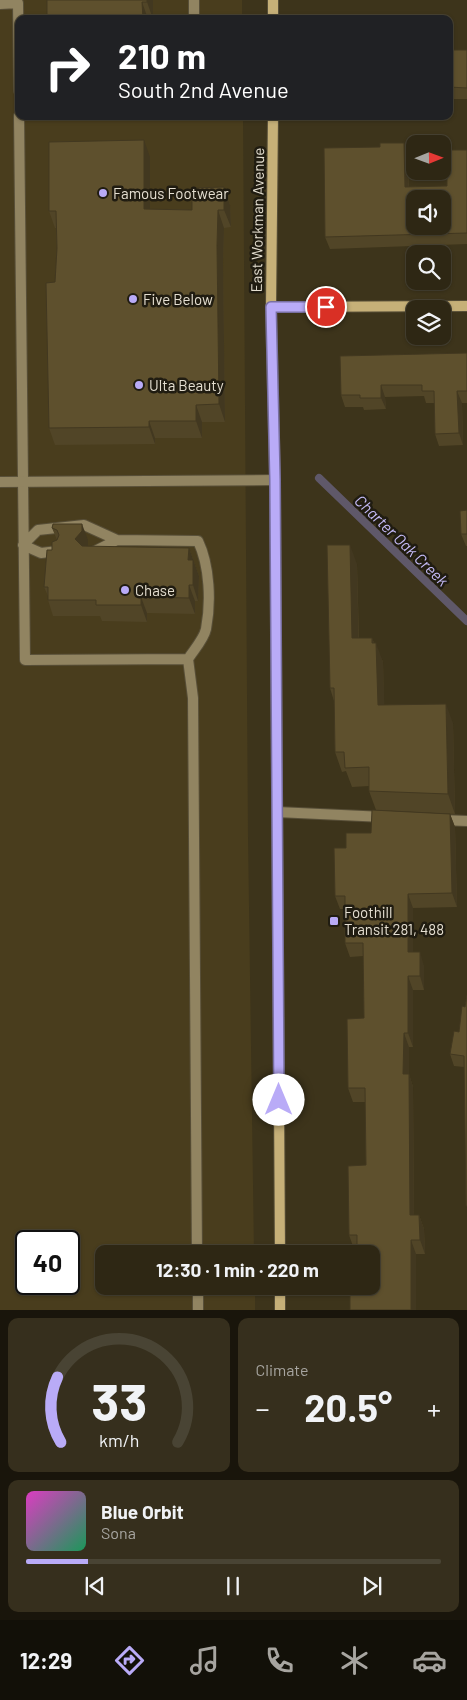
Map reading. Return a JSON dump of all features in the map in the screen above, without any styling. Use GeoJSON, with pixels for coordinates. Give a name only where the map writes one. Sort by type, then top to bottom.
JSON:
{"type":"FeatureCollection","features":[{"type":"Feature","properties":{"kind":"street"},"geometry":{"type":"LineString","coordinates":[[194,0],[194,15]]}},
{"type":"Feature","properties":{"kind":"street"},"geometry":{"type":"LineString","coordinates":[[273,0],[273,15]]}},
{"type":"Feature","properties":{"kind":"street"},"geometry":{"type":"LineString","coordinates":[[0,4],[18,3],[18,15]]}},
{"type":"Feature","properties":{"kind":"street"},"geometry":{"type":"LineString","coordinates":[[19,120],[25,660],[188,659]]}},
{"type":"Feature","properties":{"kind":"street","name":"East Workman Avenue"},"geometry":{"type":"LineString","coordinates":[[274,120],[271,307],[275,480],[280,1245]]}},
{"type":"Feature","properties":{"kind":"street"},"geometry":{"type":"LineString","coordinates":[[271,307],[467,306]]}},
{"type":"Feature","properties":{"kind":"street"},"geometry":{"type":"LineString","coordinates":[[0,482],[275,480]]}},
{"type":"Feature","properties":{"kind":"street"},"geometry":{"type":"LineString","coordinates":[[23,545],[38,530],[84,525],[117,540],[198,541],[204,554],[208,577],[206,631],[188,659],[193,698],[197,1245]]}},
{"type":"Feature","properties":{"kind":"street"},"geometry":{"type":"LineString","coordinates":[[88,555],[117,540]]}},
{"type":"Feature","properties":{"kind":"street"},"geometry":{"type":"LineString","coordinates":[[23,545],[41,554],[58,551]]}},
{"type":"Feature","properties":{"kind":"street"},"geometry":{"type":"LineString","coordinates":[[277,812],[397,818]]}},
{"type":"Feature","properties":{"kind":"street"},"geometry":{"type":"LineString","coordinates":[[427,819],[467,821]]}},
{"type":"Feature","properties":{"kind":"street"},"geometry":{"type":"LineString","coordinates":[[198,1295],[198,1310]]}},
{"type":"Feature","properties":{"kind":"street"},"geometry":{"type":"LineString","coordinates":[[280,1295],[280,1310]]}},
{"type":"Feature","properties":{"kind":"shaded area"},"geometry":{"type":"Polygon","coordinates":[[[0,0],[242,0],[242,15],[15,15],[15,120],[243,120],[248,837],[254,1245],[95,1245],[95,1295],[255,1295],[255,1310],[0,1310],[0,0]]]}},
{"type":"Feature","properties":{"kind":"building"},"geometry":{"type":"Polygon","coordinates":[[[47,0],[147,0],[147,2],[142,2],[143,15],[47,15],[47,0]]]}},
{"type":"Feature","properties":{"kind":"building"},"geometry":{"type":"Polygon","coordinates":[[[453,50],[467,50],[467,88],[453,87],[453,50]]]}},
{"type":"Feature","properties":{"kind":"building"},"geometry":{"type":"Polygon","coordinates":[[[144,140],[144,209],[192,210],[192,188],[224,187],[224,210],[218,210],[217,245],[219,404],[196,405],[196,421],[149,421],[149,427],[49,428],[46,283],[55,282],[57,248],[56,211],[49,211],[49,142],[144,140]]]}},
{"type":"Feature","properties":{"kind":"building"},"geometry":{"type":"Polygon","coordinates":[[[380,143],[404,143],[405,187],[447,186],[447,180],[451,180],[451,150],[467,150],[467,233],[451,233],[451,190],[406,190],[406,235],[325,237],[324,148],[380,147],[380,143]]]}},
{"type":"Feature","properties":{"kind":"building"},"geometry":{"type":"Polygon","coordinates":[[[467,353],[467,391],[457,391],[459,433],[435,434],[434,391],[422,391],[422,385],[381,385],[381,398],[360,398],[360,395],[341,395],[340,356],[467,353]]]}},
{"type":"Feature","properties":{"kind":"building"},"geometry":{"type":"Polygon","coordinates":[[[467,510],[467,534],[461,534],[460,511],[467,510]]]}},
{"type":"Feature","properties":{"kind":"building","name":"Chase"},"geometry":{"type":"Polygon","coordinates":[[[53,524],[82,524],[82,531],[75,539],[82,546],[189,548],[188,560],[193,560],[193,585],[189,585],[189,598],[141,597],[141,605],[96,605],[96,600],[48,600],[48,587],[44,587],[47,550],[52,550],[52,542],[57,540],[59,535],[57,530],[52,528],[53,524]]]}},
{"type":"Feature","properties":{"kind":"building"},"geometry":{"type":"Polygon","coordinates":[[[327,545],[350,545],[352,638],[372,638],[372,643],[376,643],[378,705],[446,704],[448,794],[369,791],[369,767],[345,768],[344,752],[335,752],[334,688],[330,688],[327,545]]]}},
{"type":"Feature","properties":{"kind":"building"},"geometry":{"type":"Polygon","coordinates":[[[372,810],[450,814],[452,893],[408,894],[408,952],[420,952],[420,976],[408,976],[408,1033],[404,1033],[403,1074],[409,1074],[410,1215],[419,1215],[420,1240],[411,1240],[411,1310],[350,1310],[350,1295],[380,1295],[380,1245],[357,1245],[357,1235],[349,1235],[348,1166],[366,1165],[365,1088],[348,1088],[347,1019],[364,1018],[363,943],[345,943],[345,896],[335,896],[334,848],[346,848],[346,833],[371,833],[372,810]]]}},
{"type":"Feature","properties":{"kind":"building"},"geometry":{"type":"Polygon","coordinates":[[[467,995],[466,1206],[464,1056],[450,1054],[454,1031],[459,1032],[462,1006],[465,1007],[467,995]]]}},
{"type":"Feature","properties":{"kind":"waterway","name":"Charter Oak Creek"},"geometry":{"type":"LineString","coordinates":[[319,478],[467,621]]}},
{"type":"Feature","properties":{"kind":"place","name":"Famous Footwear"},"geometry":{"type":"Point","coordinates":[103,193]}},
{"type":"Feature","properties":{"kind":"place","name":"Five Below"},"geometry":{"type":"Point","coordinates":[133,299]}},
{"type":"Feature","properties":{"kind":"place","name":"Ulta Beauty"},"geometry":{"type":"Point","coordinates":[139,385]}},
{"type":"Feature","properties":{"kind":"place","name":"Chase"},"geometry":{"type":"Point","coordinates":[125,590]}},
{"type":"Feature","properties":{"kind":"place","name":"Foothill Transit 281, 488"},"geometry":{"type":"Point","coordinates":[334,921]}},
{"type":"Feature","properties":{"kind":"route"},"geometry":{"type":"LineString","coordinates":[[279,1100],[275,480],[271,307],[326,307]]}}]}
